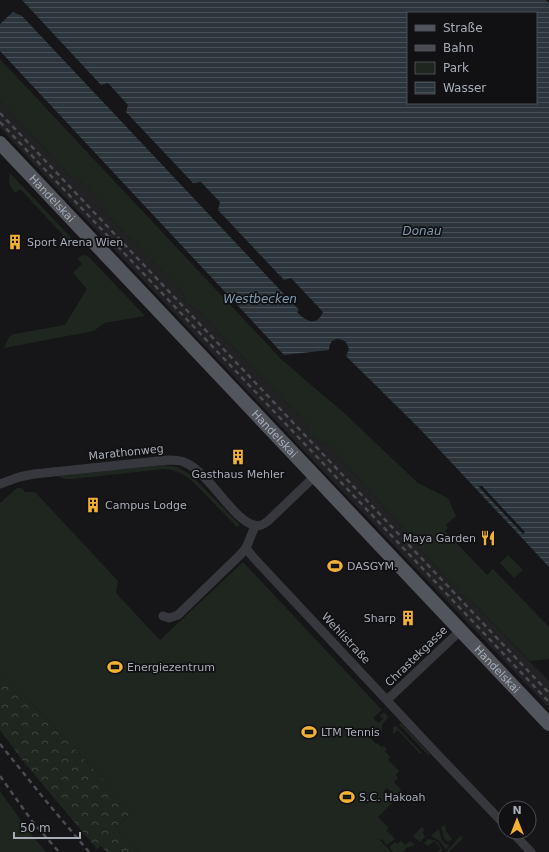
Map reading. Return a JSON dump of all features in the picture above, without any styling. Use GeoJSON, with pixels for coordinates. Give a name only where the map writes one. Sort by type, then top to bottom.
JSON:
{"type":"FeatureCollection","features":[{"type":"Feature","properties":{"kind":"main road","name":"Handelskai"},"geometry":{"type":"LineString","coordinates":[[0,143],[549,724]]}},
{"type":"Feature","properties":{"kind":"street","name":"Marathonweg"},"geometry":{"type":"LineString","coordinates":[[0,484],[19,477],[34,474],[168,460],[185,462],[198,471],[240,517],[256,526]]}},
{"type":"Feature","properties":{"kind":"street"},"geometry":{"type":"LineString","coordinates":[[163,616],[169,618],[178,614],[246,548],[256,526],[263,525],[268,521],[315,476]]}},
{"type":"Feature","properties":{"kind":"street","name":"Wehlistraße"},"geometry":{"type":"LineString","coordinates":[[246,548],[497,817]]}},
{"type":"Feature","properties":{"kind":"street","name":"Chrastekgasse"},"geometry":{"type":"LineString","coordinates":[[387,700],[461,630]]}},
{"type":"Feature","properties":{"kind":"street"},"geometry":{"type":"LineString","coordinates":[[519,840],[530,852]]}},
{"type":"Feature","properties":{"kind":"shaded area"},"geometry":{"type":"Polygon","coordinates":[[[0,101],[71,177],[77,178],[105,207],[111,219],[183,293],[185,303],[196,308],[306,423],[310,436],[329,446],[418,544],[417,546],[459,591],[459,594],[467,597],[549,681],[549,708],[14,143],[0,127],[0,101]]]}},
{"type":"Feature","properties":{"kind":"green space"},"geometry":{"type":"Polygon","coordinates":[[[0,59],[282,360],[343,412],[418,483],[448,498],[456,516],[446,525],[448,528],[445,531],[487,575],[493,569],[549,627],[549,659],[530,661],[467,597],[459,594],[459,591],[417,546],[418,544],[329,446],[310,436],[306,423],[196,308],[185,303],[183,293],[111,219],[105,207],[77,178],[71,177],[0,101],[0,59]]]}},
{"type":"Feature","properties":{"kind":"green space"},"geometry":{"type":"Polygon","coordinates":[[[10,173],[80,247],[67,245],[59,239],[63,235],[20,189],[15,193],[11,188],[9,179],[10,173]]]}},
{"type":"Feature","properties":{"kind":"green space"},"geometry":{"type":"Polygon","coordinates":[[[82,255],[88,256],[145,316],[104,323],[94,331],[4,348],[9,337],[14,334],[65,325],[87,289],[73,273],[82,264],[78,259],[82,255]]]}},
{"type":"Feature","properties":{"kind":"green space"},"geometry":{"type":"Polygon","coordinates":[[[164,465],[177,467],[191,475],[240,525],[237,527],[191,480],[173,470],[164,469],[72,479],[65,479],[58,476],[164,465]]]}},
{"type":"Feature","properties":{"kind":"green space"},"geometry":{"type":"Polygon","coordinates":[[[17,488],[22,488],[25,492],[35,492],[118,581],[116,593],[160,640],[243,562],[382,710],[373,718],[378,723],[383,719],[380,716],[384,712],[388,717],[382,725],[382,732],[377,727],[367,737],[370,737],[376,744],[377,743],[381,747],[384,746],[387,749],[385,751],[390,757],[388,760],[399,771],[396,775],[398,778],[394,782],[402,791],[396,797],[387,788],[384,791],[393,802],[378,817],[389,828],[386,830],[395,839],[387,845],[382,839],[380,840],[391,852],[138,852],[115,828],[133,811],[0,670],[0,503],[17,488]]]}},
{"type":"Feature","properties":{"kind":"green space"},"geometry":{"type":"Polygon","coordinates":[[[508,555],[523,570],[514,578],[500,563],[508,555]]]}},
{"type":"Feature","properties":{"kind":"green space"},"geometry":{"type":"Polygon","coordinates":[[[0,670],[133,811],[115,828],[138,852],[106,852],[101,846],[97,849],[23,761],[0,730],[0,670]]]}},
{"type":"Feature","properties":{"kind":"green space"},"geometry":{"type":"Polygon","coordinates":[[[401,723],[430,754],[428,755],[399,724],[401,723]]]}},
{"type":"Feature","properties":{"kind":"green space"},"geometry":{"type":"Polygon","coordinates":[[[395,725],[422,753],[420,754],[398,730],[393,734],[393,728],[395,725]]]}},
{"type":"Feature","properties":{"kind":"green space"},"geometry":{"type":"Polygon","coordinates":[[[0,791],[30,833],[46,852],[0,852],[0,791]]]}},
{"type":"Feature","properties":{"kind":"green space"},"geometry":{"type":"Polygon","coordinates":[[[445,824],[446,831],[452,839],[449,842],[444,838],[441,828],[445,824]]]}},
{"type":"Feature","properties":{"kind":"green space"},"geometry":{"type":"Polygon","coordinates":[[[422,827],[424,829],[423,833],[425,837],[420,842],[413,836],[422,827]]]}},
{"type":"Feature","properties":{"kind":"green space"},"geometry":{"type":"Polygon","coordinates":[[[439,829],[444,843],[449,845],[446,850],[440,841],[431,836],[439,829]]]}},
{"type":"Feature","properties":{"kind":"green space"},"geometry":{"type":"Polygon","coordinates":[[[460,836],[463,838],[449,852],[446,852],[460,836]]]}},
{"type":"Feature","properties":{"kind":"green space"},"geometry":{"type":"Polygon","coordinates":[[[428,839],[435,841],[440,845],[442,850],[441,852],[437,852],[441,848],[434,841],[428,846],[424,843],[428,839]]]}},
{"type":"Feature","properties":{"kind":"green space"},"geometry":{"type":"Polygon","coordinates":[[[401,841],[405,845],[410,841],[415,845],[406,848],[404,852],[393,852],[389,847],[395,842],[397,844],[401,841]]]}},
{"type":"Feature","properties":{"kind":"water","name":"Donau"},"geometry":{"type":"Polygon","coordinates":[[[22,0],[546,0],[549,3],[549,567],[421,430],[346,356],[349,349],[346,342],[337,339],[332,341],[329,346],[329,350],[284,355],[0,51],[0,24],[13,12],[22,16],[299,310],[297,312],[307,320],[318,320],[323,312],[291,278],[284,280],[218,210],[220,202],[201,182],[193,183],[126,112],[128,105],[108,83],[101,85],[22,0]]]}},
{"type":"Feature","properties":{"kind":"pier"},"geometry":{"type":"Polygon","coordinates":[[[478,486],[482,486],[525,532],[523,534],[478,486]]]}},
{"type":"Feature","properties":{"kind":"railway"},"geometry":{"type":"LineString","coordinates":[[0,113],[549,693]]}},
{"type":"Feature","properties":{"kind":"railway"},"geometry":{"type":"LineString","coordinates":[[0,122],[549,702]]}},
{"type":"Feature","properties":{"kind":"railway"},"geometry":{"type":"LineString","coordinates":[[0,744],[89,852]]}},
{"type":"Feature","properties":{"kind":"railway"},"geometry":{"type":"LineString","coordinates":[[0,776],[32,821],[59,852]]}},
{"type":"Feature","properties":{"kind":"place","name":"Sport Arena Wien"},"geometry":{"type":"Point","coordinates":[15,242]}},
{"type":"Feature","properties":{"kind":"place","name":"Gasthaus Mehler"},"geometry":{"type":"Point","coordinates":[238,457]}},
{"type":"Feature","properties":{"kind":"place","name":"Campus Lodge"},"geometry":{"type":"Point","coordinates":[93,505]}},
{"type":"Feature","properties":{"kind":"place","name":"Maya Garden"},"geometry":{"type":"Point","coordinates":[488,538]}},
{"type":"Feature","properties":{"kind":"place","name":"DASGYM."},"geometry":{"type":"Point","coordinates":[335,566]}},
{"type":"Feature","properties":{"kind":"place","name":"Sharp"},"geometry":{"type":"Point","coordinates":[408,618]}},
{"type":"Feature","properties":{"kind":"place","name":"Energiezentrum"},"geometry":{"type":"Point","coordinates":[115,667]}},
{"type":"Feature","properties":{"kind":"place","name":"LTM Tennis"},"geometry":{"type":"Point","coordinates":[309,732]}},
{"type":"Feature","properties":{"kind":"place","name":"S.C. Hakoah"},"geometry":{"type":"Point","coordinates":[347,797]}},
{"type":"Feature","properties":{"kind":"water label","name":"Westbecken"},"geometry":{"type":"Point","coordinates":[260,299]}}]}
